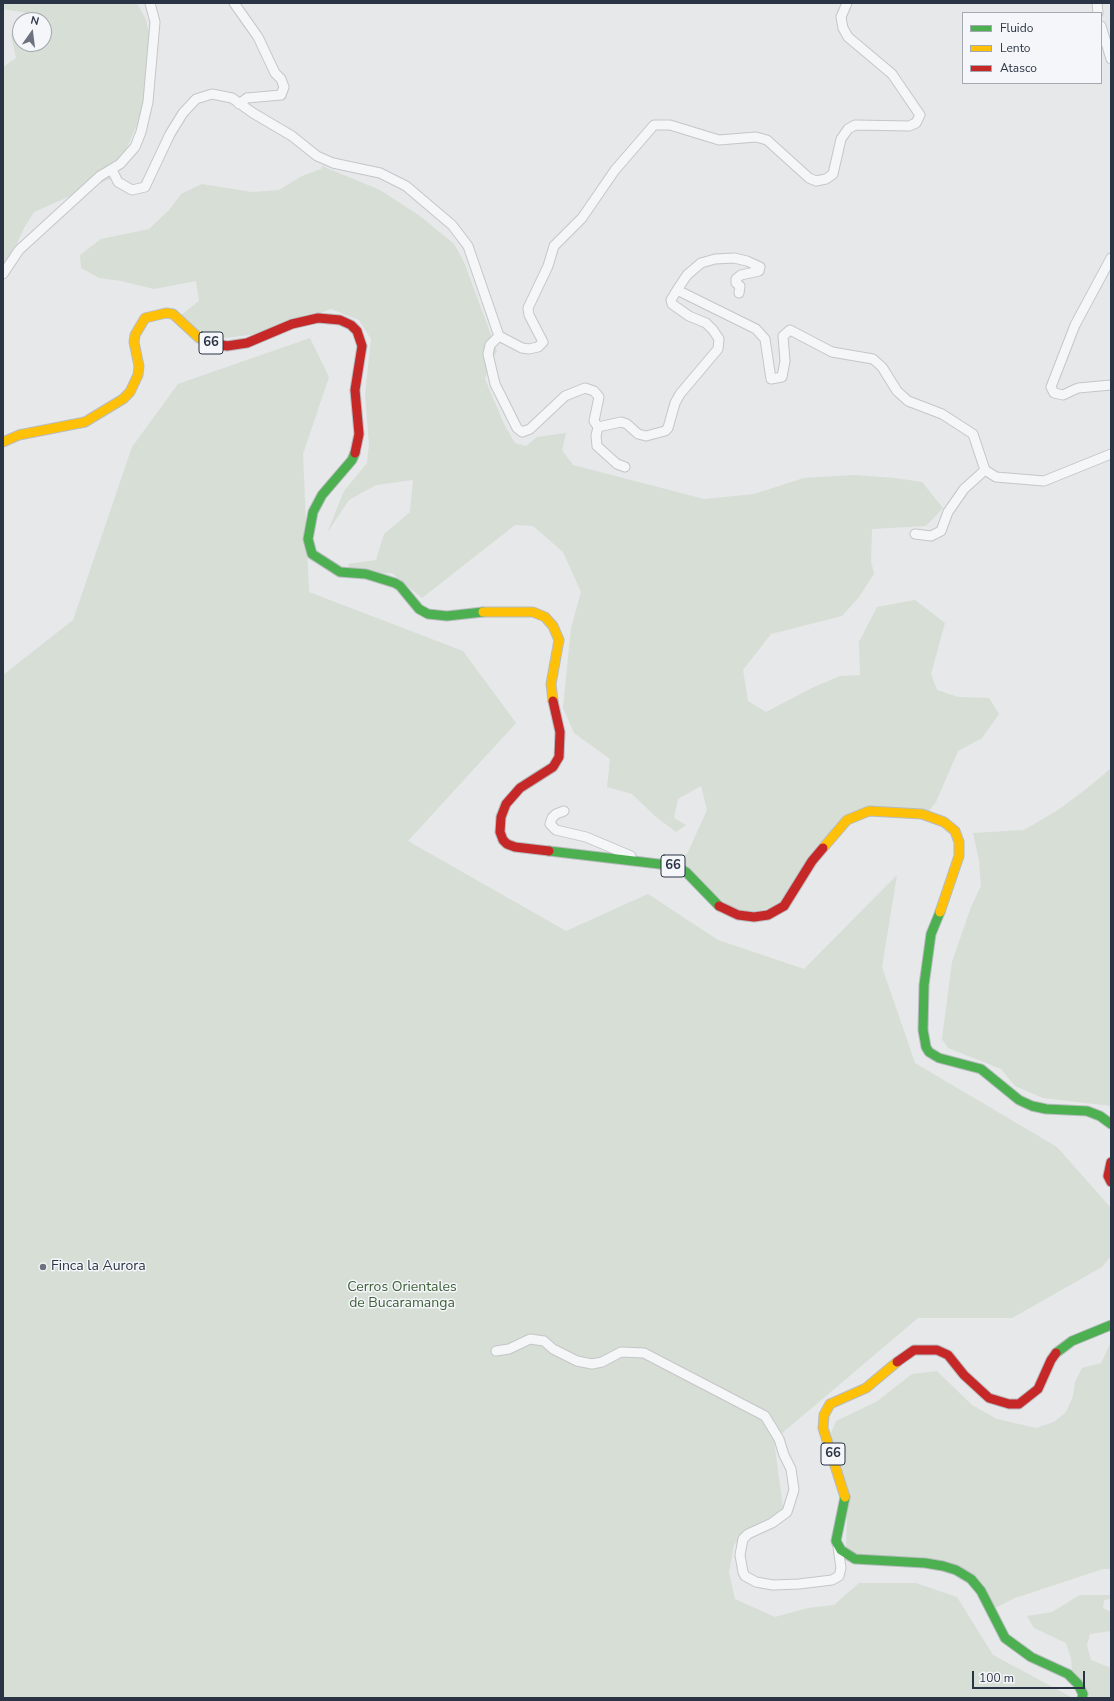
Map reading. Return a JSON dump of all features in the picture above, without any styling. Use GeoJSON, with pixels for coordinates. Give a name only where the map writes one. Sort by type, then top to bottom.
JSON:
{"type":"FeatureCollection","features":[{"type":"Feature","properties":{"kind":"highway","name":"66"},"geometry":{"type":"LineString","coordinates":[[3,442],[19,435],[85,422],[123,399],[130,392],[138,375],[139,366],[134,342],[135,335],[144,318],[149,316],[166,313],[173,314],[199,338],[227,346],[236,346],[292,324],[318,318],[340,320],[351,325],[356,331],[362,346],[355,390],[359,434],[358,444],[352,460],[322,495],[313,512],[308,540],[312,554],[325,564],[340,572],[366,574],[395,583],[400,586],[415,606],[428,614],[447,616],[518,611],[532,612],[545,617],[553,626],[559,640],[551,684],[552,699],[560,732],[561,749],[559,757],[553,767],[520,788],[506,804],[501,817],[500,832],[503,840],[507,844],[515,847],[676,866],[686,872],[720,907],[738,915],[754,917],[768,915],[784,906],[812,861],[847,820],[869,811],[893,811],[922,814],[944,822],[955,831],[959,842],[959,856],[946,898],[931,934],[924,985],[923,1030],[926,1047],[929,1052],[939,1058],[981,1069],[1019,1100],[1032,1106],[1046,1109],[1087,1111],[1100,1116],[1111,1124]]}},
{"type":"Feature","properties":{"kind":"highway"},"geometry":{"type":"LineString","coordinates":[[1111,1162],[1108,1176],[1111,1182]]}},
{"type":"Feature","properties":{"kind":"highway","name":"66"},"geometry":{"type":"LineString","coordinates":[[838,1546],[837,1536],[845,1503],[843,1483],[823,1428],[824,1415],[830,1404],[866,1388],[914,1350],[929,1349],[948,1354],[964,1375],[989,1398],[1009,1404],[1019,1404],[1038,1389],[1051,1360],[1059,1350],[1072,1341],[1111,1325]]}},
{"type":"Feature","properties":{"kind":"highway"},"geometry":{"type":"LineString","coordinates":[[838,1546],[844,1553],[854,1559],[925,1562],[956,1570],[971,1579],[981,1591],[1005,1638],[1031,1657],[1068,1674],[1078,1684],[1083,1694],[1082,1698]]}},
{"type":"Feature","properties":{"kind":"street"},"geometry":{"type":"LineString","coordinates":[[3,274],[19,250],[100,176],[112,170],[128,157],[135,147],[148,102],[155,22],[150,3]]}},
{"type":"Feature","properties":{"kind":"street"},"geometry":{"type":"LineString","coordinates":[[234,3],[258,38],[275,73],[281,80],[284,87],[281,95],[247,98],[239,104]]}},
{"type":"Feature","properties":{"kind":"street"},"geometry":{"type":"LineString","coordinates":[[112,170],[118,182],[132,190],[145,187],[170,134],[183,113],[196,99],[212,94],[219,94],[232,98],[239,104],[292,136],[317,156],[333,163],[380,173],[406,186],[452,225],[468,246],[499,336],[522,348],[538,348],[543,342],[529,315],[528,308],[548,266],[554,246],[582,218],[615,170],[654,125],[670,125],[718,140],[756,137],[767,140],[809,178],[816,182],[826,179],[833,174],[841,139],[848,129],[855,126],[909,126],[916,123],[920,115],[892,74],[848,37],[841,17],[847,3]]}},
{"type":"Feature","properties":{"kind":"street"},"geometry":{"type":"LineString","coordinates":[[1102,29],[1111,59]]}},
{"type":"Feature","properties":{"kind":"street"},"geometry":{"type":"LineString","coordinates":[[598,427],[621,422],[627,424],[638,434],[646,436],[664,431],[668,428],[675,403],[680,394],[718,349],[719,339],[706,323],[689,316],[672,304],[671,300],[687,275],[701,263],[714,259],[734,258],[747,260],[760,267],[759,271],[741,275],[736,279],[736,283],[740,286],[739,293]]}},
{"type":"Feature","properties":{"kind":"street"},"geometry":{"type":"LineString","coordinates":[[1111,258],[1075,325],[1051,387],[1054,393],[1063,395],[1078,388],[1111,385]]}},
{"type":"Feature","properties":{"kind":"street"},"geometry":{"type":"LineString","coordinates":[[677,290],[756,329],[764,339],[771,379],[782,377],[785,361],[783,336],[790,330],[832,352],[874,360],[882,367],[897,391],[908,400],[942,414],[973,434],[985,470],[996,477],[1044,481],[1111,454]]}},
{"type":"Feature","properties":{"kind":"street"},"geometry":{"type":"LineString","coordinates":[[499,336],[490,345],[488,354],[495,384],[517,428],[522,432],[530,429],[565,396],[585,388],[594,391],[599,397],[594,421],[598,427],[596,436],[597,446],[617,464],[625,467]]}},
{"type":"Feature","properties":{"kind":"street"},"geometry":{"type":"LineString","coordinates":[[915,534],[931,536],[941,530],[948,512],[964,489],[985,470]]}},
{"type":"Feature","properties":{"kind":"street"},"geometry":{"type":"LineString","coordinates":[[564,811],[556,814],[552,818],[550,824],[556,830],[586,837],[641,861]]}},
{"type":"Feature","properties":{"kind":"street"},"geometry":{"type":"LineString","coordinates":[[496,1351],[509,1349],[530,1339],[544,1341],[571,1358],[592,1364],[602,1362],[621,1352],[644,1353],[754,1409],[765,1416],[779,1439],[784,1455],[791,1469],[794,1490],[787,1512],[772,1523],[748,1534],[743,1539],[740,1555],[745,1576],[756,1582],[773,1585],[832,1580],[839,1576],[841,1568],[838,1546]]}},
{"type":"Feature","properties":{"kind":"green space"},"geometry":{"type":"Polygon","coordinates":[[[3,3],[137,3],[146,20],[154,54],[143,111],[114,177],[34,212],[24,228],[3,275],[3,67],[16,58],[15,52],[52,52],[52,12],[21,12],[3,9],[3,3]]]}},
{"type":"Feature","properties":{"kind":"green space"},"geometry":{"type":"Polygon","coordinates":[[[322,166],[380,190],[420,216],[454,244],[464,262],[497,351],[489,365],[485,379],[504,424],[515,443],[526,446],[537,437],[566,433],[562,450],[573,465],[704,499],[754,494],[804,478],[855,475],[922,482],[943,508],[926,526],[872,529],[871,561],[874,574],[859,597],[842,616],[771,634],[743,670],[748,701],[766,712],[812,688],[840,676],[860,675],[859,642],[877,607],[915,600],[945,623],[931,674],[937,690],[958,697],[989,698],[999,714],[982,738],[958,751],[936,802],[929,811],[851,815],[776,907],[740,914],[672,862],[687,854],[707,810],[701,786],[678,799],[674,818],[686,825],[676,832],[655,816],[632,794],[607,787],[610,759],[574,733],[563,708],[571,628],[581,592],[563,552],[533,526],[515,525],[422,598],[392,573],[351,575],[348,564],[376,560],[384,534],[410,512],[413,480],[376,485],[349,500],[327,533],[344,491],[367,463],[369,444],[365,395],[371,339],[359,320],[331,309],[264,333],[210,340],[181,315],[199,301],[196,281],[154,289],[121,281],[99,278],[81,268],[80,255],[101,239],[149,229],[169,210],[181,194],[202,184],[252,192],[279,190],[302,176],[321,169],[322,166]]]}},
{"type":"Feature","properties":{"kind":"green space","name":"Cerros Orientales de Bucaramanga"},"geometry":{"type":"Polygon","coordinates":[[[310,338],[329,377],[303,454],[309,592],[463,651],[516,723],[408,841],[566,931],[648,894],[718,940],[804,969],[897,875],[882,967],[915,1063],[1057,1147],[1111,1208],[1111,1256],[1102,1267],[1012,1318],[918,1318],[774,1440],[784,1516],[734,1544],[729,1572],[735,1599],[775,1617],[808,1608],[834,1605],[859,1583],[916,1583],[957,1597],[993,1655],[1073,1698],[3,1698],[3,675],[73,620],[132,447],[178,384],[310,338]]]}},
{"type":"Feature","properties":{"kind":"green space"},"geometry":{"type":"Polygon","coordinates":[[[1111,768],[1111,1106],[1043,1098],[1015,1086],[1001,1069],[948,1048],[942,1039],[952,962],[971,907],[981,886],[979,860],[973,833],[1024,830],[1058,810],[1111,768]]]}},
{"type":"Feature","properties":{"kind":"green space"},"geometry":{"type":"Polygon","coordinates":[[[1110,1344],[1111,1569],[1103,1569],[1015,1598],[993,1609],[982,1584],[930,1568],[868,1563],[846,1546],[847,1521],[829,1438],[836,1421],[876,1402],[912,1374],[937,1371],[972,1405],[997,1419],[1036,1428],[1054,1422],[1066,1412],[1073,1396],[1075,1382],[1082,1368],[1101,1363],[1110,1344]]]}},
{"type":"Feature","properties":{"kind":"green space"},"geometry":{"type":"Polygon","coordinates":[[[1080,1595],[1111,1595],[1111,1599],[1104,1600],[1103,1608],[1111,1612],[1111,1631],[1090,1634],[1087,1645],[1091,1660],[1111,1668],[1111,1698],[1090,1698],[1072,1673],[1071,1658],[1066,1643],[1034,1628],[1027,1616],[1052,1612],[1080,1595]]]}},
{"type":"Feature","properties":{"kind":"traffic: fast"},"geometry":{"type":"LineString","coordinates":[[355,453],[352,460],[322,495],[313,512],[308,539],[312,554],[340,572],[366,574],[395,583],[400,586],[419,609],[428,614],[447,616],[483,612]]}},
{"type":"Feature","properties":{"kind":"traffic: fast"},"geometry":{"type":"LineString","coordinates":[[549,851],[676,866],[686,872],[719,906]]}},
{"type":"Feature","properties":{"kind":"traffic: fast"},"geometry":{"type":"LineString","coordinates":[[940,912],[931,934],[924,985],[923,1030],[926,1047],[929,1052],[939,1058],[981,1069],[1019,1100],[1032,1106],[1046,1109],[1087,1111],[1100,1116],[1111,1124]]}},
{"type":"Feature","properties":{"kind":"traffic: fast"},"geometry":{"type":"LineString","coordinates":[[1056,1353],[1072,1341],[1111,1325]]}},
{"type":"Feature","properties":{"kind":"traffic: fast"},"geometry":{"type":"LineString","coordinates":[[845,1497],[836,1541],[841,1550],[855,1559],[925,1563],[943,1566],[956,1570],[971,1579],[981,1591],[1005,1638],[1031,1657],[1068,1674],[1078,1684],[1083,1694],[1082,1698]]}},
{"type":"Feature","properties":{"kind":"traffic: slow"},"geometry":{"type":"LineString","coordinates":[[3,442],[19,435],[85,422],[123,399],[130,392],[138,375],[139,366],[134,342],[135,335],[145,318],[166,313],[173,314],[199,338],[217,344]]}},
{"type":"Feature","properties":{"kind":"traffic: slow"},"geometry":{"type":"LineString","coordinates":[[483,612],[533,612],[545,617],[553,626],[559,640],[551,684],[553,701]]}},
{"type":"Feature","properties":{"kind":"traffic: slow"},"geometry":{"type":"LineString","coordinates":[[823,848],[847,820],[869,811],[922,814],[944,822],[955,831],[959,842],[959,856],[940,912]]}},
{"type":"Feature","properties":{"kind":"traffic: slow"},"geometry":{"type":"LineString","coordinates":[[845,1497],[823,1428],[824,1415],[830,1404],[866,1388],[897,1362]]}},
{"type":"Feature","properties":{"kind":"traffic: jam"},"geometry":{"type":"LineString","coordinates":[[217,344],[227,346],[247,343],[292,324],[318,318],[340,320],[351,325],[357,331],[362,346],[355,390],[359,434],[355,453]]}},
{"type":"Feature","properties":{"kind":"traffic: jam"},"geometry":{"type":"LineString","coordinates":[[549,851],[515,847],[507,844],[503,840],[500,832],[501,817],[506,804],[520,788],[553,767],[559,757],[560,732],[553,701]]}},
{"type":"Feature","properties":{"kind":"traffic: jam"},"geometry":{"type":"LineString","coordinates":[[719,906],[738,915],[754,917],[768,915],[784,906],[812,861],[823,848]]}},
{"type":"Feature","properties":{"kind":"traffic: jam"},"geometry":{"type":"LineString","coordinates":[[1111,1162],[1108,1176],[1111,1182]]}},
{"type":"Feature","properties":{"kind":"traffic: jam"},"geometry":{"type":"LineString","coordinates":[[897,1362],[914,1350],[937,1350],[948,1355],[964,1375],[989,1398],[1009,1404],[1019,1404],[1038,1389],[1051,1360],[1056,1353]]}},
{"type":"Feature","properties":{"kind":"place","name":"Finca la Aurora"},"geometry":{"type":"Point","coordinates":[43,1267]}}]}
